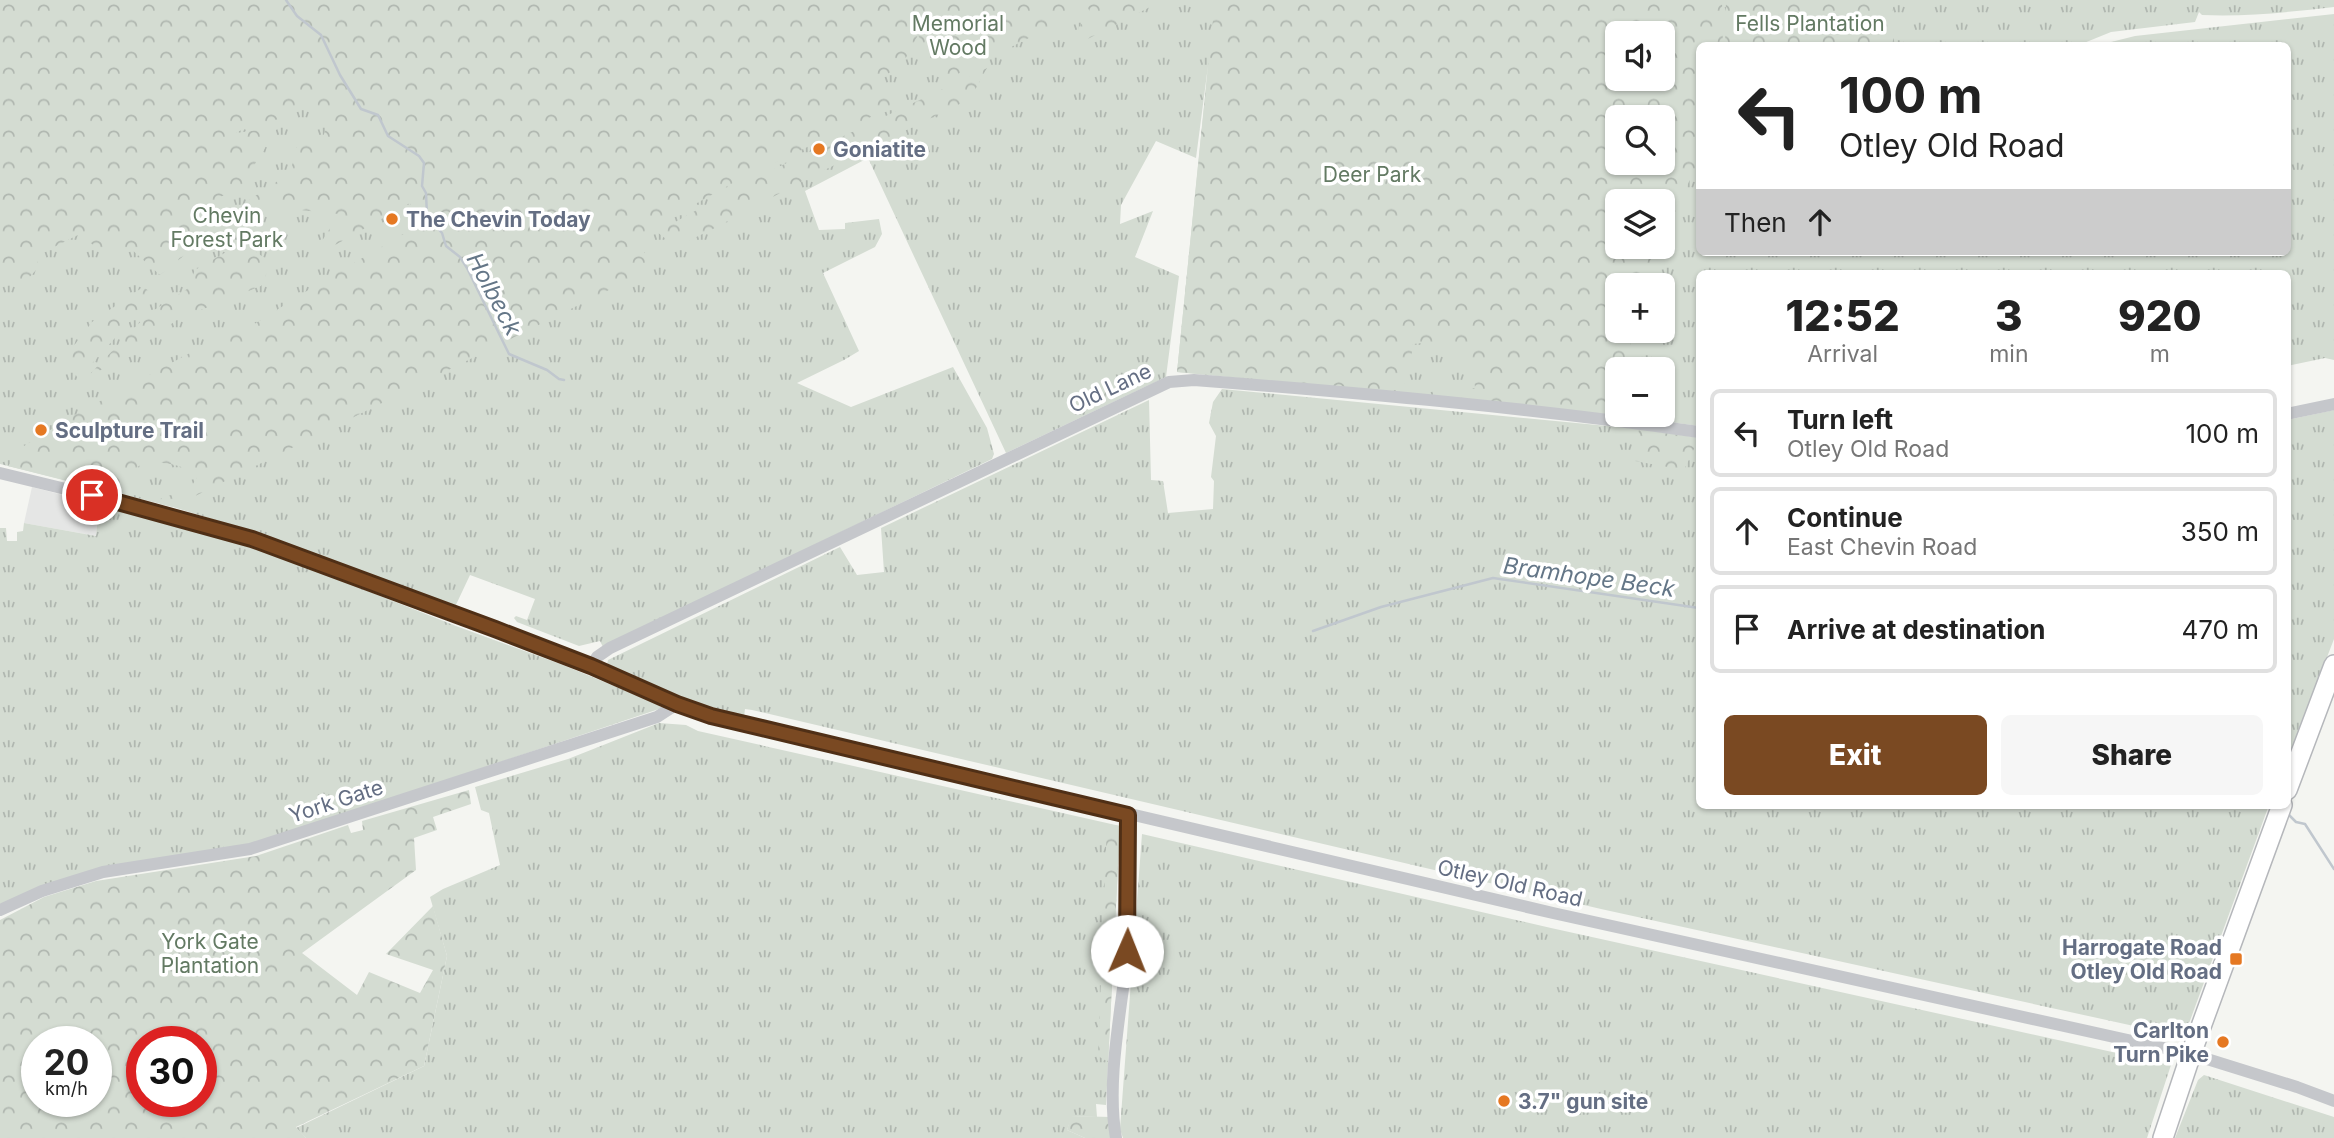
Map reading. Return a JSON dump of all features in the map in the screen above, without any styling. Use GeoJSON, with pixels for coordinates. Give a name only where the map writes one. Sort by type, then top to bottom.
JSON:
{"type":"FeatureCollection","features":[{"type":"Feature","properties":{"kind":"highway"},"geometry":{"type":"LineString","coordinates":[[2291,779],[2334,666]]}},
{"type":"Feature","properties":{"kind":"highway"},"geometry":{"type":"LineString","coordinates":[[2163,1138],[2278,813]]}},
{"type":"Feature","properties":{"kind":"street","name":"Old Lane"},"geometry":{"type":"LineString","coordinates":[[591,666],[597,657],[610,648],[1170,382],[1194,380],[1397,398],[1696,432]]}},
{"type":"Feature","properties":{"kind":"street"},"geometry":{"type":"LineString","coordinates":[[2291,413],[2334,404]]}},
{"type":"Feature","properties":{"kind":"street","name":"Otley Old Road"},"geometry":{"type":"LineString","coordinates":[[0,473],[116,501],[252,539],[591,666],[711,716],[1553,913],[2191,1054],[2334,1101]]}},
{"type":"Feature","properties":{"kind":"street","name":"York Gate"},"geometry":{"type":"LineString","coordinates":[[0,910],[42,891],[103,872],[250,849],[656,717],[677,704]]}},
{"type":"Feature","properties":{"kind":"street"},"geometry":{"type":"LineString","coordinates":[[1116,1138],[1112,1116],[1127,951],[1128,815]]}},
{"type":"Feature","properties":{"kind":"shaded area"},"geometry":{"type":"Polygon","coordinates":[[[32,487],[99,506],[96,536],[24,523],[32,487]]]}},
{"type":"Feature","properties":{"kind":"green space","name":"Memorial Wood"},"geometry":{"type":"Polygon","coordinates":[[[0,0],[2334,0],[2334,7],[2252,15],[2202,15],[2199,12],[2195,22],[2111,32],[2086,42],[1696,42],[1696,256],[2291,256],[2291,42],[2111,42],[2135,36],[2334,14],[2334,360],[2325,358],[2291,365],[2291,270],[1696,270],[1696,426],[1675,423],[1675,357],[1605,357],[1605,414],[1177,372],[1208,66],[1196,158],[1156,141],[1121,205],[1120,224],[1153,211],[1135,257],[1179,276],[1166,377],[1006,453],[868,158],[805,191],[819,230],[845,229],[845,223],[879,219],[882,234],[875,247],[823,273],[859,351],[797,383],[851,407],[953,367],[987,428],[994,454],[992,459],[603,647],[600,641],[579,646],[517,622],[514,618],[516,616],[527,620],[535,599],[470,575],[454,609],[251,531],[173,507],[0,464],[0,0]]]}},
{"type":"Feature","properties":{"kind":"green space","name":"Chevin Forest Park"},"geometry":{"type":"Polygon","coordinates":[[[0,0],[1172,0],[1150,7],[1076,45],[1079,27],[1091,14],[1088,8],[942,82],[918,35],[901,67],[879,78],[894,106],[742,178],[636,237],[653,268],[173,507],[160,504],[160,499],[190,488],[197,478],[179,466],[153,463],[139,466],[130,475],[122,495],[8,466],[24,446],[78,413],[216,339],[253,325],[421,224],[410,203],[319,254],[315,252],[339,214],[243,204],[290,173],[299,139],[323,137],[329,120],[318,109],[316,92],[290,116],[236,133],[278,127],[240,188],[220,197],[203,240],[160,275],[130,248],[104,254],[80,234],[38,255],[38,268],[22,285],[0,286],[0,0]]]}},
{"type":"Feature","properties":{"kind":"green space","name":"Deer Park"},"geometry":{"type":"Polygon","coordinates":[[[1215,0],[1722,0],[1723,42],[1696,42],[1696,166],[1675,212],[1675,189],[1605,189],[1605,259],[1656,259],[1652,273],[1605,273],[1605,343],[1631,343],[1630,357],[1605,357],[1605,414],[1432,396],[1435,390],[1475,388],[1473,361],[1442,341],[1413,344],[1408,380],[1397,390],[1392,388],[1391,391],[1177,372],[1215,0]]]}},
{"type":"Feature","properties":{"kind":"green space","name":"Fells Plantation"},"geometry":{"type":"Polygon","coordinates":[[[1726,0],[1893,0],[1894,42],[1725,42],[1726,0]]]}},
{"type":"Feature","properties":{"kind":"green space"},"geometry":{"type":"Polygon","coordinates":[[[987,68],[970,99],[808,178],[711,230],[688,241],[666,239],[657,232],[751,180],[987,68]]]}},
{"type":"Feature","properties":{"kind":"green space"},"geometry":{"type":"Polygon","coordinates":[[[257,239],[255,251],[271,263],[261,286],[178,319],[117,364],[90,374],[148,314],[187,289],[195,270],[240,244],[257,239]]]}},
{"type":"Feature","properties":{"kind":"green space"},"geometry":{"type":"Polygon","coordinates":[[[143,287],[149,291],[133,318],[78,379],[66,356],[92,322],[143,287]]]}},
{"type":"Feature","properties":{"kind":"green space"},"geometry":{"type":"Polygon","coordinates":[[[1222,389],[1639,429],[1696,438],[1696,809],[2268,809],[2184,1037],[1601,909],[752,710],[745,709],[744,717],[710,711],[607,665],[608,660],[840,547],[857,575],[884,572],[881,528],[1149,400],[1151,480],[1163,481],[1168,513],[1213,509],[1214,481],[1211,477],[1216,436],[1209,423],[1213,402],[1222,389]]]}},
{"type":"Feature","properties":{"kind":"green space"},"geometry":{"type":"Polygon","coordinates":[[[2334,410],[2334,639],[2291,751],[2291,419],[2334,410]]]}},
{"type":"Feature","properties":{"kind":"green space"},"geometry":{"type":"Polygon","coordinates":[[[1639,429],[1696,438],[1696,444],[1684,470],[1635,461],[1639,429]]]}},
{"type":"Feature","properties":{"kind":"green space"},"geometry":{"type":"Polygon","coordinates":[[[99,506],[229,539],[269,552],[563,665],[662,708],[252,845],[89,874],[0,904],[0,528],[6,528],[7,541],[17,541],[17,532],[23,531],[24,523],[96,536],[99,506]]]}},
{"type":"Feature","properties":{"kind":"green space"},"geometry":{"type":"Polygon","coordinates":[[[659,723],[686,725],[698,731],[1120,826],[1106,1105],[1096,1104],[1097,1117],[1072,1116],[1067,1130],[1085,1138],[306,1138],[296,1128],[424,1066],[447,956],[430,897],[500,865],[489,813],[481,810],[475,787],[568,759],[659,723]]]}},
{"type":"Feature","properties":{"kind":"green space","name":"York Gate Plantation"},"geometry":{"type":"Polygon","coordinates":[[[469,790],[471,804],[433,817],[437,830],[414,838],[416,870],[302,953],[357,995],[369,972],[420,993],[433,970],[386,954],[433,906],[447,956],[424,1066],[296,1127],[306,1138],[0,1138],[0,920],[44,897],[96,881],[256,856],[348,825],[351,833],[363,830],[362,821],[469,790]]]}},
{"type":"Feature","properties":{"kind":"green space"},"geometry":{"type":"Polygon","coordinates":[[[1107,824],[1120,826],[1108,1062],[1098,1056],[1107,824]]]}},
{"type":"Feature","properties":{"kind":"green space"},"geometry":{"type":"Polygon","coordinates":[[[1142,834],[1551,928],[2171,1065],[2147,1138],[1123,1138],[1120,1129],[1142,834]]]}},
{"type":"Feature","properties":{"kind":"green space"},"geometry":{"type":"Polygon","coordinates":[[[2204,1075],[2334,1117],[2334,1138],[2175,1138],[2198,1080],[2204,1075]]]}},
{"type":"Feature","properties":{"kind":"green space"},"geometry":{"type":"Polygon","coordinates":[[[1071,1116],[1111,1117],[1113,1138],[1085,1138],[1067,1130],[1071,1116]]]}},
{"type":"Feature","properties":{"kind":"waterway","name":"Holbeck"},"geometry":{"type":"LineString","coordinates":[[286,0],[297,16],[321,35],[340,75],[361,109],[378,115],[388,136],[419,156],[424,163],[422,186],[426,193],[427,216],[442,233],[446,246],[460,257],[467,268],[509,354],[564,380]]}},
{"type":"Feature","properties":{"kind":"waterway","name":"Bramhope Beck"},"geometry":{"type":"LineString","coordinates":[[1313,631],[1381,607],[1493,578],[1696,608]]}},
{"type":"Feature","properties":{"kind":"waterway","name":"Bramhope Beck"},"geometry":{"type":"LineString","coordinates":[[2287,813],[2296,822],[2305,824],[2334,869]]}},
{"type":"Feature","properties":{"kind":"place","name":"Goniatite"},"geometry":{"type":"Point","coordinates":[819,149]}},
{"type":"Feature","properties":{"kind":"place","name":"The Chevin Today"},"geometry":{"type":"Point","coordinates":[392,219]}},
{"type":"Feature","properties":{"kind":"place","name":"Sculpture Trail"},"geometry":{"type":"Point","coordinates":[41,430]}},
{"type":"Feature","properties":{"kind":"place","name":"Harrogate Road Otley Old Road"},"geometry":{"type":"Point","coordinates":[2236,959]}},
{"type":"Feature","properties":{"kind":"place","name":"Carlton Turn Pike"},"geometry":{"type":"Point","coordinates":[2223,1042]}},
{"type":"Feature","properties":{"kind":"place","name":"3.7\" gun site"},"geometry":{"type":"Point","coordinates":[1504,1101]}},
{"type":"Feature","properties":{"kind":"route"},"geometry":{"type":"LineString","coordinates":[[92,495],[252,539],[591,666],[711,716],[1128,815],[1127,951]]}}]}
